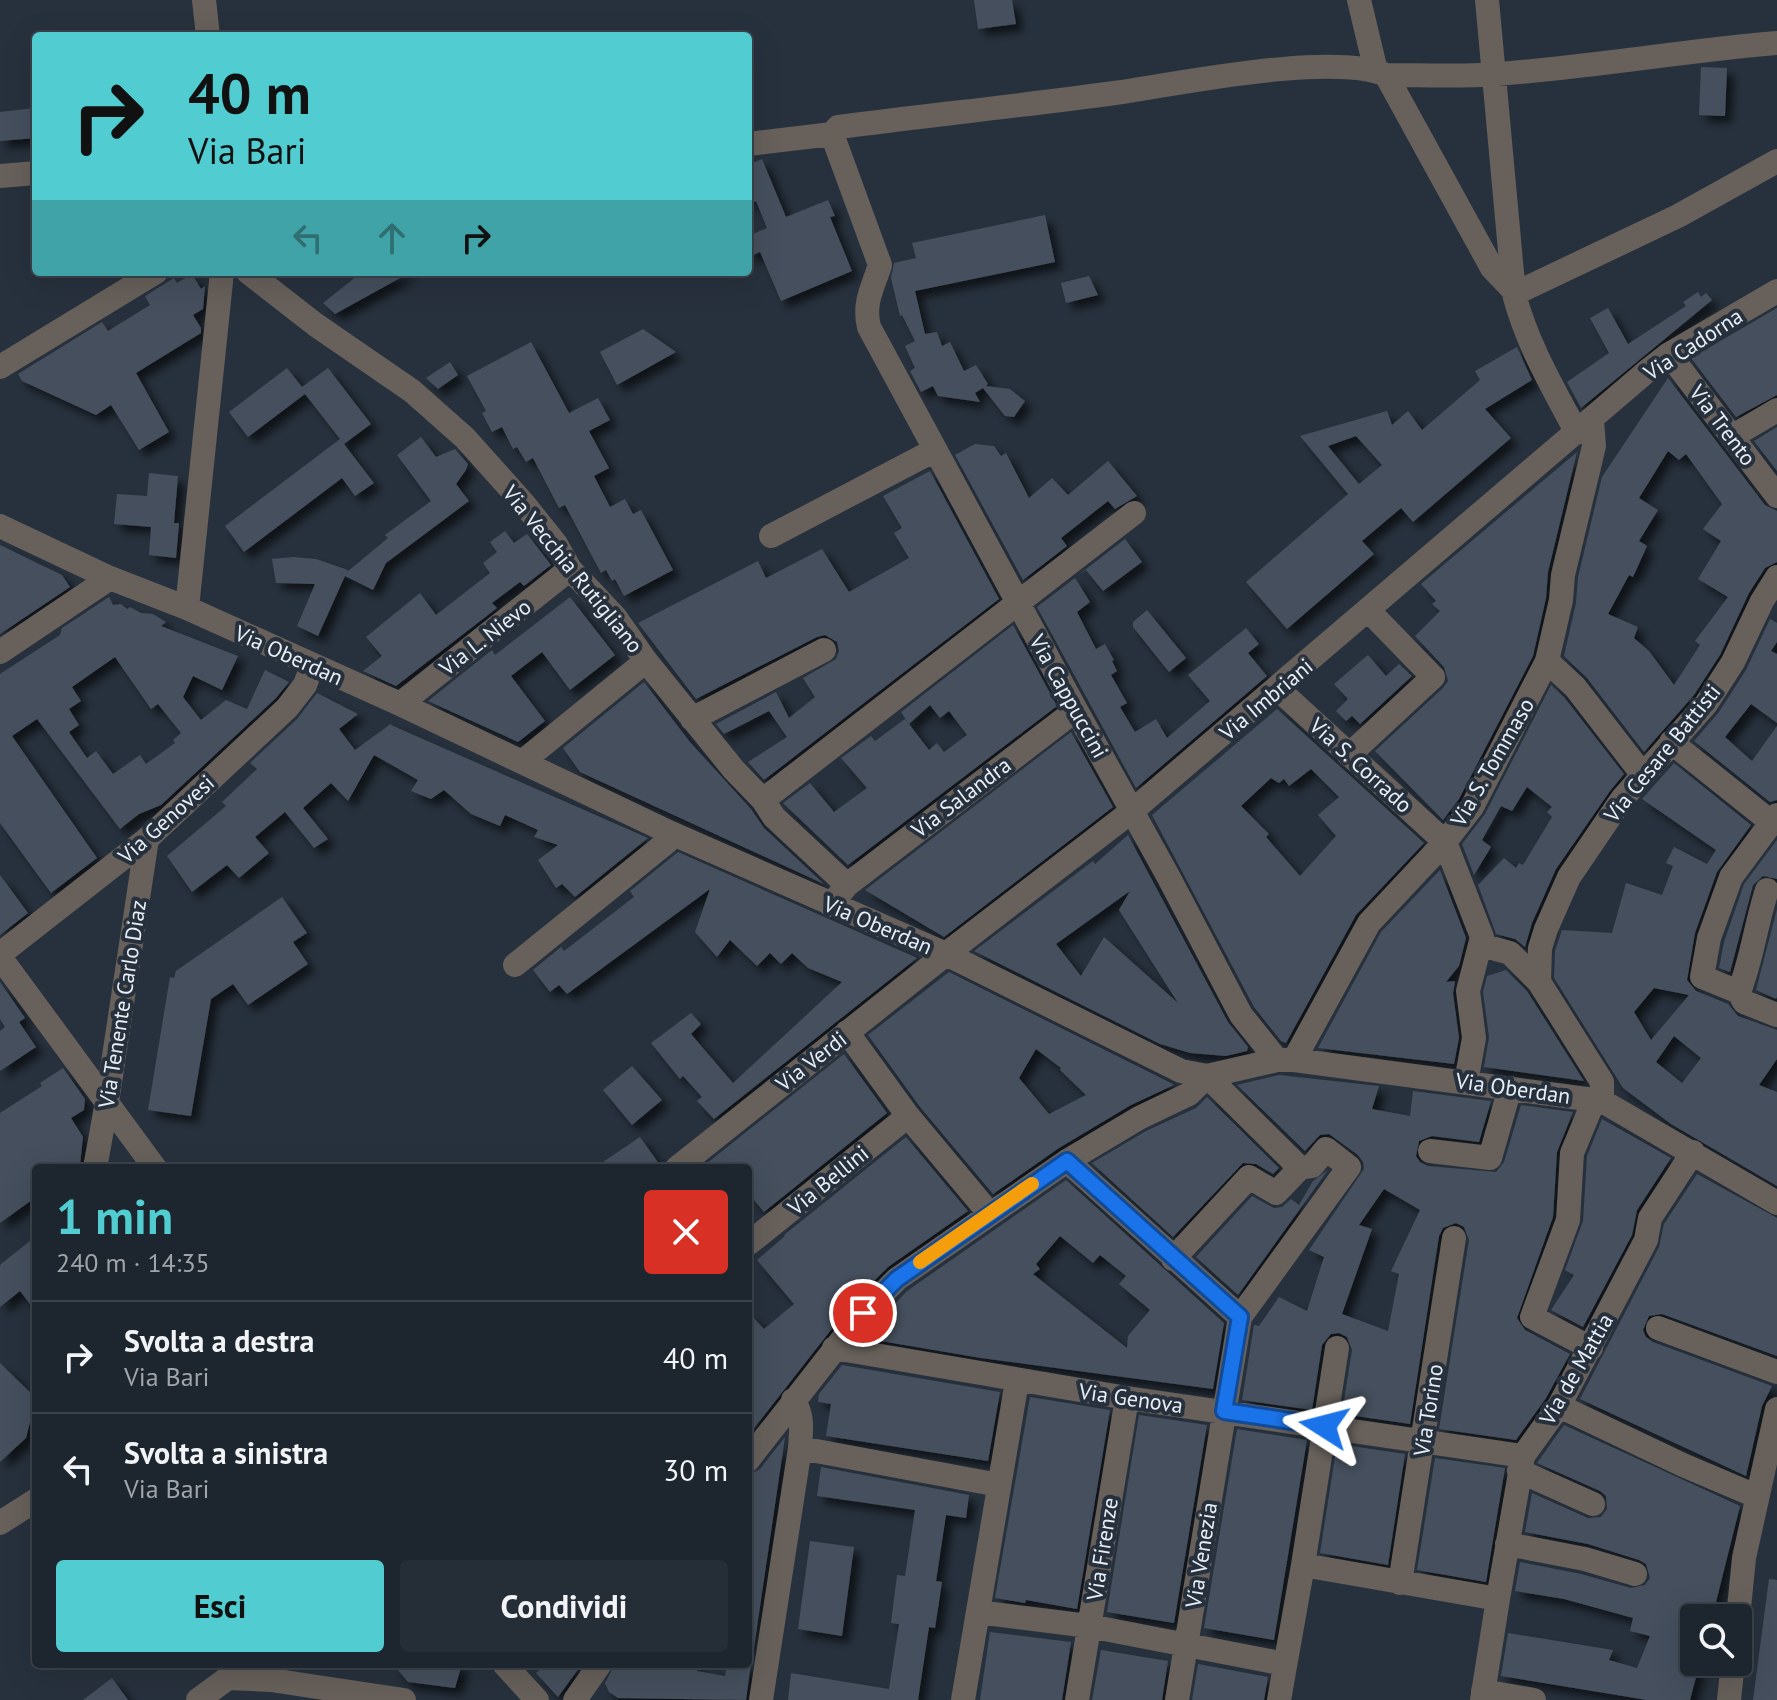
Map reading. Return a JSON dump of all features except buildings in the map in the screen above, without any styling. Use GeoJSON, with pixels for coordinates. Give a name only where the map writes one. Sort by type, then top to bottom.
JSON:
{"type":"FeatureCollection","features":[{"type":"Feature","properties":{"kind":"street"},"geometry":{"type":"LineString","coordinates":[[204,0],[208,32]]}},
{"type":"Feature","properties":{"kind":"street"},"geometry":{"type":"LineString","coordinates":[[1359,0],[1381,73],[1492,268],[1514,292]]}},
{"type":"Feature","properties":{"kind":"street"},"geometry":{"type":"LineString","coordinates":[[1487,0],[1514,292],[1531,345],[1584,427]]}},
{"type":"Feature","properties":{"kind":"street"},"geometry":{"type":"LineString","coordinates":[[752,144],[832,134],[838,127],[1215,77],[1324,66],[1381,73],[1493,75],[1777,43]]}},
{"type":"Feature","properties":{"kind":"street","name":"Via Cappuccini"},"geometry":{"type":"LineString","coordinates":[[832,134],[880,265],[867,299],[869,327],[1241,1015],[1285,1060]]}},
{"type":"Feature","properties":{"kind":"street"},"geometry":{"type":"LineString","coordinates":[[1514,292],[1678,216],[1777,161]]}},
{"type":"Feature","properties":{"kind":"street"},"geometry":{"type":"LineString","coordinates":[[0,176],[32,173]]}},
{"type":"Feature","properties":{"kind":"street"},"geometry":{"type":"LineString","coordinates":[[0,367],[149,276]]}},
{"type":"Feature","properties":{"kind":"street"},"geometry":{"type":"LineString","coordinates":[[187,608],[222,276]]}},
{"type":"Feature","properties":{"kind":"street","name":"Via Vecchia Rutigliano"},"geometry":{"type":"LineString","coordinates":[[253,276],[316,325],[412,391],[454,429],[524,504],[556,544],[570,569],[616,618],[692,719],[763,800],[774,817],[847,885]]}},
{"type":"Feature","properties":{"kind":"street","name":"Via Cadorna"},"geometry":{"type":"LineString","coordinates":[[1584,427],[1669,354],[1777,291]]}},
{"type":"Feature","properties":{"kind":"street","name":"Via Trento"},"geometry":{"type":"LineString","coordinates":[[1669,354],[1777,496]]}},
{"type":"Feature","properties":{"kind":"street"},"geometry":{"type":"LineString","coordinates":[[1733,436],[1777,410]]}},
{"type":"Feature","properties":{"kind":"street","name":"Via Imbriani"},"geometry":{"type":"LineString","coordinates":[[946,954],[1132,811],[1584,427]]}},
{"type":"Feature","properties":{"kind":"street","name":"Via S. Tommaso"},"geometry":{"type":"LineString","coordinates":[[1285,1060],[1369,923],[1445,842],[1472,807],[1547,661],[1561,600],[1563,575],[1594,446],[1584,427]]}},
{"type":"Feature","properties":{"kind":"street"},"geometry":{"type":"LineString","coordinates":[[771,536],[935,450]]}},
{"type":"Feature","properties":{"kind":"street"},"geometry":{"type":"LineString","coordinates":[[763,800],[1134,513]]}},
{"type":"Feature","properties":{"kind":"street","name":"Via Oberdan"},"geometry":{"type":"LineString","coordinates":[[2,530],[187,608],[400,704],[671,833],[946,954],[1181,1071],[1207,1076],[1285,1060],[1598,1100],[1777,1203]]}},
{"type":"Feature","properties":{"kind":"street","name":"Via L. Nievo"},"geometry":{"type":"LineString","coordinates":[[400,704],[570,569]]}},
{"type":"Feature","properties":{"kind":"street","name":"Via Cesare Battisti"},"geometry":{"type":"LineString","coordinates":[[1539,982],[1540,948],[1569,877],[1622,799],[1706,704],[1733,662],[1777,577]]}},
{"type":"Feature","properties":{"kind":"street"},"geometry":{"type":"LineString","coordinates":[[0,652],[110,578]]}},
{"type":"Feature","properties":{"kind":"street"},"geometry":{"type":"LineString","coordinates":[[1349,755],[1433,677],[1369,611]]}},
{"type":"Feature","properties":{"kind":"street"},"geometry":{"type":"LineString","coordinates":[[692,719],[824,650]]}},
{"type":"Feature","properties":{"kind":"street"},"geometry":{"type":"LineString","coordinates":[[522,762],[646,661]]}},
{"type":"Feature","properties":{"kind":"street"},"geometry":{"type":"LineString","coordinates":[[1547,661],[1575,687],[1643,775]]}},
{"type":"Feature","properties":{"kind":"street","name":"Via Genovesi"},"geometry":{"type":"LineString","coordinates":[[0,956],[147,839],[287,708],[305,685],[312,666]]}},
{"type":"Feature","properties":{"kind":"street","name":"Via S. Corrado"},"geometry":{"type":"LineString","coordinates":[[1278,689],[1445,842]]}},
{"type":"Feature","properties":{"kind":"street","name":"Via Salandra"},"geometry":{"type":"LineString","coordinates":[[847,885],[1076,710]]}},
{"type":"Feature","properties":{"kind":"street"},"geometry":{"type":"LineString","coordinates":[[1671,742],[1774,818],[1731,877],[1709,938],[1702,977],[1739,992],[1744,1002],[1776,1012]]}},
{"type":"Feature","properties":{"kind":"street"},"geometry":{"type":"LineString","coordinates":[[515,965],[667,842],[671,833]]}},
{"type":"Feature","properties":{"kind":"street","name":"Via Tenente Carlo Diaz"},"geometry":{"type":"LineString","coordinates":[[96,1164],[147,839]]}},
{"type":"Feature","properties":{"kind":"street"},"geometry":{"type":"LineString","coordinates":[[1445,842],[1449,858],[1481,929],[1481,945],[1468,991],[1474,1038],[1466,1082]]}},
{"type":"Feature","properties":{"kind":"street"},"geometry":{"type":"LineString","coordinates":[[1731,877],[1772,891],[1759,914],[1747,971],[1739,992]]}},
{"type":"Feature","properties":{"kind":"street"},"geometry":{"type":"LineString","coordinates":[[831,905],[847,885]]}},
{"type":"Feature","properties":{"kind":"street"},"geometry":{"type":"LineString","coordinates":[[1481,945],[1510,953],[1539,982],[1602,1082],[1598,1100],[1572,1153],[1568,1220],[1532,1317],[1591,1348]]}},
{"type":"Feature","properties":{"kind":"street","name":"Via Verdi"},"geometry":{"type":"LineString","coordinates":[[682,1164],[946,954]]}},
{"type":"Feature","properties":{"kind":"street"},"geometry":{"type":"LineString","coordinates":[[0,956],[152,1164]]}},
{"type":"Feature","properties":{"kind":"street"},"geometry":{"type":"LineString","coordinates":[[847,1032],[908,1116],[989,1213]]}},
{"type":"Feature","properties":{"kind":"street"},"geometry":{"type":"LineString","coordinates":[[752,1455],[834,1348],[897,1279],[1067,1161],[1139,1118],[1189,1094],[1207,1076],[1300,1168]]}},
{"type":"Feature","properties":{"kind":"street"},"geometry":{"type":"LineString","coordinates":[[1430,1151],[1490,1158],[1510,1088]]}},
{"type":"Feature","properties":{"kind":"street","name":"Via Bellini"},"geometry":{"type":"LineString","coordinates":[[752,1241],[908,1116]]}},
{"type":"Feature","properties":{"kind":"street"},"geometry":{"type":"LineString","coordinates":[[1067,1161],[1173,1259],[1240,1317],[1349,1167],[1326,1149],[1312,1166],[1300,1168],[1276,1193],[1249,1177],[1173,1259]]}},
{"type":"Feature","properties":{"kind":"street","name":"Via de Mattia"},"geometry":{"type":"LineString","coordinates":[[1483,1696],[1521,1464],[1559,1406],[1591,1348],[1646,1240],[1650,1218],[1693,1152]]}},
{"type":"Feature","properties":{"kind":"street","name":"Via Torino"},"geometry":{"type":"LineString","coordinates":[[1400,1583],[1454,1238]]}},
{"type":"Feature","properties":{"kind":"street","name":"Via Venezia"},"geometry":{"type":"LineString","coordinates":[[1177,1700],[1240,1317]]}},
{"type":"Feature","properties":{"kind":"street"},"geometry":{"type":"LineString","coordinates":[[1658,1328],[1777,1372]]}},
{"type":"Feature","properties":{"kind":"street","name":"Via Genova"},"geometry":{"type":"LineString","coordinates":[[834,1348],[1017,1381],[1423,1443],[1521,1464],[1593,1504]]}},
{"type":"Feature","properties":{"kind":"street"},"geometry":{"type":"LineString","coordinates":[[1279,1700],[1337,1348]]}},
{"type":"Feature","properties":{"kind":"street"},"geometry":{"type":"LineString","coordinates":[[963,1700],[1017,1381]]}},
{"type":"Feature","properties":{"kind":"street","name":"Via Firenze"},"geometry":{"type":"LineString","coordinates":[[1077,1700],[1127,1398]]}},
{"type":"Feature","properties":{"kind":"street"},"geometry":{"type":"LineString","coordinates":[[761,1700],[800,1448],[800,1409],[793,1400]]}},
{"type":"Feature","properties":{"kind":"street"},"geometry":{"type":"LineString","coordinates":[[1559,1406],[1756,1496]]}},
{"type":"Feature","properties":{"kind":"street"},"geometry":{"type":"LineString","coordinates":[[1739,1604],[1744,1558],[1777,1409]]}},
{"type":"Feature","properties":{"kind":"street"},"geometry":{"type":"LineString","coordinates":[[800,1448],[999,1485]]}},
{"type":"Feature","properties":{"kind":"street"},"geometry":{"type":"LineString","coordinates":[[0,1523],[32,1496]]}},
{"type":"Feature","properties":{"kind":"street"},"geometry":{"type":"LineString","coordinates":[[1507,1544],[1585,1559],[1635,1574]]}},
{"type":"Feature","properties":{"kind":"street"},"geometry":{"type":"LineString","coordinates":[[1303,1565],[1498,1599]]}},
{"type":"Feature","properties":{"kind":"street"},"geometry":{"type":"LineString","coordinates":[[978,1612],[1089,1626],[1285,1664]]}},
{"type":"Feature","properties":{"kind":"street"},"geometry":{"type":"LineString","coordinates":[[508,1668],[537,1700]]}},
{"type":"Feature","properties":{"kind":"street"},"geometry":{"type":"LineString","coordinates":[[575,1700],[597,1668]]}},
{"type":"Feature","properties":{"kind":"street"},"geometry":{"type":"LineString","coordinates":[[1729,1700],[1732,1676]]}},
{"type":"Feature","properties":{"kind":"street"},"geometry":{"type":"LineString","coordinates":[[198,1700],[228,1678],[271,1680],[404,1700]]}},
{"type":"Feature","properties":{"kind":"street"},"geometry":{"type":"LineString","coordinates":[[1483,1696],[1534,1700]]}},
{"type":"Feature","properties":{"kind":"slow traffic"},"geometry":{"type":"LineString","coordinates":[[920,1262],[1032,1184]]}},
{"type":"Feature","properties":{"kind":"route"},"geometry":{"type":"LineString","coordinates":[[863,1313],[897,1279],[1067,1161],[1240,1317],[1224,1411],[1324,1426]]}}]}
